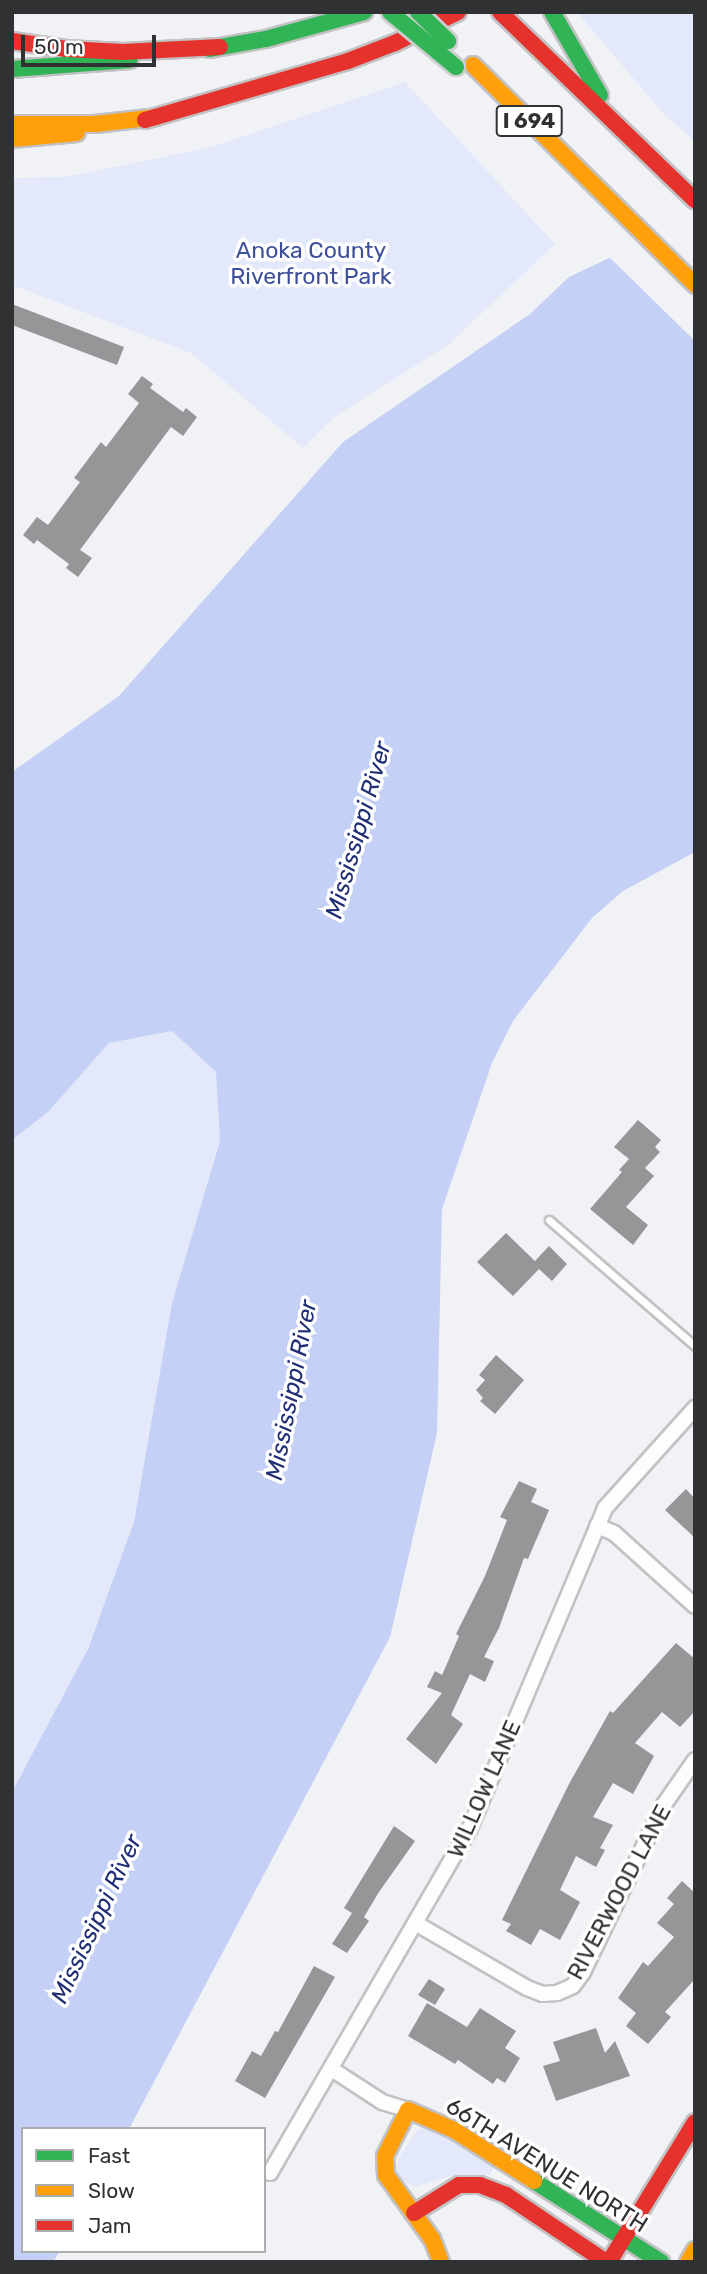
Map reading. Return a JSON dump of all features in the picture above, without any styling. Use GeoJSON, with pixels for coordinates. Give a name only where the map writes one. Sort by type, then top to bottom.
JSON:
{"type":"FeatureCollection","features":[{"type":"Feature","properties":{"kind":"main road"},"geometry":{"type":"LineString","coordinates":[[12,69],[116,62],[220,47],[295,32],[364,12]]}},
{"type":"Feature","properties":{"kind":"main road"},"geometry":{"type":"LineString","coordinates":[[390,12],[586,177]]}},
{"type":"Feature","properties":{"kind":"main road","name":"I 694"},"geometry":{"type":"LineString","coordinates":[[418,12],[695,285]]}},
{"type":"Feature","properties":{"kind":"main road"},"geometry":{"type":"LineString","coordinates":[[12,139],[87,132],[157,117],[374,52],[458,12]]}},
{"type":"Feature","properties":{"kind":"main road","name":"I 694"},"geometry":{"type":"LineString","coordinates":[[500,12],[695,200]]}},
{"type":"Feature","properties":{"kind":"main road"},"geometry":{"type":"LineString","coordinates":[[552,12],[615,120]]}},
{"type":"Feature","properties":{"kind":"main road"},"geometry":{"type":"LineString","coordinates":[[12,41],[66,49],[123,52],[220,47]]}},
{"type":"Feature","properties":{"kind":"main road"},"geometry":{"type":"LineString","coordinates":[[12,124],[95,124],[157,117]]}},
{"type":"Feature","properties":{"kind":"main road","name":"66TH AVENUE NORTH"},"geometry":{"type":"LineString","coordinates":[[442,2262],[432,2239],[391,2184],[384,2165],[389,2146],[408,2110],[454,2130],[660,2262]]}},
{"type":"Feature","properties":{"kind":"main road"},"geometry":{"type":"LineString","coordinates":[[608,2262],[695,2122]]}},
{"type":"Feature","properties":{"kind":"main road","name":"66TH AVENUE NORTH"},"geometry":{"type":"LineString","coordinates":[[414,2213],[459,2185],[480,2185],[506,2195],[608,2262]]}},
{"type":"Feature","properties":{"kind":"main road"},"geometry":{"type":"LineString","coordinates":[[688,2262],[695,2250]]}},
{"type":"Feature","properties":{"kind":"street","name":"WILLOW LANE"},"geometry":{"type":"LineString","coordinates":[[270,2173],[418,1924],[470,1828],[597,1526],[612,1497],[695,1408]]}},
{"type":"Feature","properties":{"kind":"street"},"geometry":{"type":"LineString","coordinates":[[597,1526],[614,1533],[695,1606]]}},
{"type":"Feature","properties":{"kind":"street","name":"RIVERWOOD LANE"},"geometry":{"type":"LineString","coordinates":[[418,1924],[527,1988],[542,1994],[558,1993],[573,1986],[583,1972],[663,1806],[695,1760]]}},
{"type":"Feature","properties":{"kind":"street","name":"66TH AVENUE NORTH"},"geometry":{"type":"LineString","coordinates":[[333,2070],[382,2102],[408,2110]]}},
{"type":"Feature","properties":{"kind":"lane"},"geometry":{"type":"LineString","coordinates":[[549,1220],[695,1346]]}},
{"type":"Feature","properties":{"kind":"green space"},"geometry":{"type":"Polygon","coordinates":[[[577,12],[695,12],[695,142],[662,112],[577,12]]]}},
{"type":"Feature","properties":{"kind":"green space","name":"Anoka County Riverfront Park"},"geometry":{"type":"Polygon","coordinates":[[[405,82],[555,244],[448,345],[334,417],[303,448],[191,353],[12,285],[12,178],[65,177],[212,147],[405,82]]]}},
{"type":"Feature","properties":{"kind":"green space"},"geometry":{"type":"Polygon","coordinates":[[[172,1031],[216,1072],[220,1141],[172,1303],[134,1522],[88,1649],[12,1792],[12,1140],[48,1112],[109,1043],[172,1031]]]}},
{"type":"Feature","properties":{"kind":"green space"},"geometry":{"type":"Polygon","coordinates":[[[435,2129],[494,2167],[490,2175],[454,2175],[415,2187],[401,2179],[396,2169],[398,2159],[417,2130],[435,2129]]]}},
{"type":"Feature","properties":{"kind":"water","name":"Mississippi River"},"geometry":{"type":"Polygon","coordinates":[[[695,198],[695,852],[623,891],[592,918],[513,1021],[492,1063],[442,1209],[437,1433],[390,1637],[130,2127],[21,2127],[21,2253],[59,2253],[53,2262],[12,2262],[12,1792],[88,1649],[134,1522],[172,1303],[220,1141],[216,1072],[172,1031],[109,1043],[48,1112],[12,1140],[12,772],[119,696],[343,442],[530,314],[569,277],[664,232],[695,198]]]}},
{"type":"Feature","properties":{"kind":"pier"},"geometry":{"type":"Polygon","coordinates":[[[695,195],[695,341],[605,253],[661,229],[679,203],[695,195]]]}},
{"type":"Feature","properties":{"kind":"building"},"geometry":{"type":"Polygon","coordinates":[[[12,304],[124,347],[117,365],[12,325],[12,304]]]}},
{"type":"Feature","properties":{"kind":"building"},"geometry":{"type":"Polygon","coordinates":[[[142,376],[153,384],[150,388],[183,412],[186,408],[197,417],[183,436],[171,427],[80,550],[92,558],[78,577],[66,568],[69,564],[37,540],[34,544],[23,535],[37,517],[48,525],[80,482],[74,478],[101,442],[106,447],[139,403],[128,394],[142,376]]]}},
{"type":"Feature","properties":{"kind":"building"},"geometry":{"type":"Polygon","coordinates":[[[638,1120],[661,1140],[655,1147],[660,1152],[645,1168],[654,1176],[626,1207],[648,1225],[633,1245],[590,1209],[622,1172],[619,1170],[629,1159],[614,1147],[638,1120]]]}},
{"type":"Feature","properties":{"kind":"building"},"geometry":{"type":"Polygon","coordinates":[[[506,1233],[535,1261],[549,1246],[567,1264],[552,1281],[539,1269],[513,1296],[477,1262],[506,1233]]]}},
{"type":"Feature","properties":{"kind":"building"},"geometry":{"type":"Polygon","coordinates":[[[496,1355],[524,1380],[495,1414],[480,1401],[483,1398],[476,1390],[485,1380],[479,1375],[496,1355]]]}},
{"type":"Feature","properties":{"kind":"building"},"geometry":{"type":"Polygon","coordinates":[[[519,1481],[537,1489],[531,1502],[549,1510],[528,1559],[524,1558],[499,1628],[484,1657],[494,1661],[485,1682],[470,1674],[451,1715],[463,1724],[436,1764],[406,1739],[442,1693],[427,1687],[435,1671],[442,1675],[459,1636],[456,1634],[485,1576],[507,1520],[500,1517],[519,1481]]]}},
{"type":"Feature","properties":{"kind":"building"},"geometry":{"type":"Polygon","coordinates":[[[686,1489],[695,1499],[695,1538],[665,1510],[686,1489]]]}},
{"type":"Feature","properties":{"kind":"building"},"geometry":{"type":"Polygon","coordinates":[[[676,1643],[695,1659],[695,1711],[680,1727],[662,1712],[635,1743],[654,1756],[633,1794],[613,1783],[593,1817],[613,1825],[600,1848],[605,1850],[596,1867],[576,1856],[560,1890],[580,1902],[560,1940],[540,1929],[531,1945],[506,1931],[511,1924],[502,1920],[569,1784],[610,1711],[613,1713],[676,1643]]]}},
{"type":"Feature","properties":{"kind":"building"},"geometry":{"type":"Polygon","coordinates":[[[394,1826],[415,1841],[379,1892],[364,1917],[369,1921],[347,1953],[332,1944],[352,1913],[344,1908],[394,1826]]]}},
{"type":"Feature","properties":{"kind":"building"},"geometry":{"type":"Polygon","coordinates":[[[682,1881],[695,1893],[695,1979],[665,2012],[671,2017],[648,2044],[626,2026],[636,2013],[618,1998],[643,1962],[648,1966],[674,1937],[657,1923],[674,1904],[667,1898],[682,1881]]]}},
{"type":"Feature","properties":{"kind":"building"},"geometry":{"type":"Polygon","coordinates":[[[314,1966],[335,1977],[265,2098],[235,2081],[252,2051],[261,2056],[275,2031],[278,2032],[314,1966]]]}},
{"type":"Feature","properties":{"kind":"building"},"geometry":{"type":"Polygon","coordinates":[[[429,1979],[445,1989],[435,2005],[418,1995],[429,1979]]]}},
{"type":"Feature","properties":{"kind":"building"},"geometry":{"type":"Polygon","coordinates":[[[427,2003],[467,2027],[480,2008],[516,2031],[505,2048],[520,2058],[505,2083],[497,2078],[493,2084],[458,2060],[455,2064],[408,2036],[427,2003]]]}},
{"type":"Feature","properties":{"kind":"building"},"geometry":{"type":"Polygon","coordinates":[[[596,2028],[605,2053],[615,2041],[630,2076],[556,2101],[543,2066],[560,2061],[553,2042],[596,2028]]]}},
{"type":"Feature","properties":{"kind":"traffic: fast"},"geometry":{"type":"LineString","coordinates":[[209,49],[266,39],[364,12]]}},
{"type":"Feature","properties":{"kind":"traffic: fast"},"geometry":{"type":"LineString","coordinates":[[390,12],[456,67]]}},
{"type":"Feature","properties":{"kind":"traffic: fast"},"geometry":{"type":"LineString","coordinates":[[418,12],[448,41]]}},
{"type":"Feature","properties":{"kind":"traffic: fast"},"geometry":{"type":"LineString","coordinates":[[552,12],[600,95]]}},
{"type":"Feature","properties":{"kind":"traffic: fast"},"geometry":{"type":"LineString","coordinates":[[12,69],[130,60]]}},
{"type":"Feature","properties":{"kind":"traffic: fast"},"geometry":{"type":"LineString","coordinates":[[534,2181],[661,2262]]}},
{"type":"Feature","properties":{"kind":"traffic: slow"},"geometry":{"type":"LineString","coordinates":[[473,65],[695,285]]}},
{"type":"Feature","properties":{"kind":"traffic: slow"},"geometry":{"type":"LineString","coordinates":[[12,124],[95,124],[157,117]]}},
{"type":"Feature","properties":{"kind":"traffic: slow"},"geometry":{"type":"LineString","coordinates":[[12,139],[77,133]]}},
{"type":"Feature","properties":{"kind":"traffic: slow"},"geometry":{"type":"LineString","coordinates":[[441,2262],[432,2239],[386,2175],[385,2156],[408,2110],[454,2130],[534,2181]]}},
{"type":"Feature","properties":{"kind":"traffic: slow"},"geometry":{"type":"LineString","coordinates":[[688,2262],[695,2250]]}},
{"type":"Feature","properties":{"kind":"traffic: jam"},"geometry":{"type":"LineString","coordinates":[[145,120],[348,61],[395,43],[458,12]]}},
{"type":"Feature","properties":{"kind":"traffic: jam"},"geometry":{"type":"LineString","coordinates":[[500,12],[695,200]]}},
{"type":"Feature","properties":{"kind":"traffic: jam"},"geometry":{"type":"LineString","coordinates":[[12,41],[66,49],[123,52],[220,47]]}},
{"type":"Feature","properties":{"kind":"traffic: jam"},"geometry":{"type":"LineString","coordinates":[[609,2262],[695,2122]]}},
{"type":"Feature","properties":{"kind":"traffic: jam"},"geometry":{"type":"LineString","coordinates":[[414,2213],[459,2185],[480,2185],[506,2195],[606,2262]]}}]}
